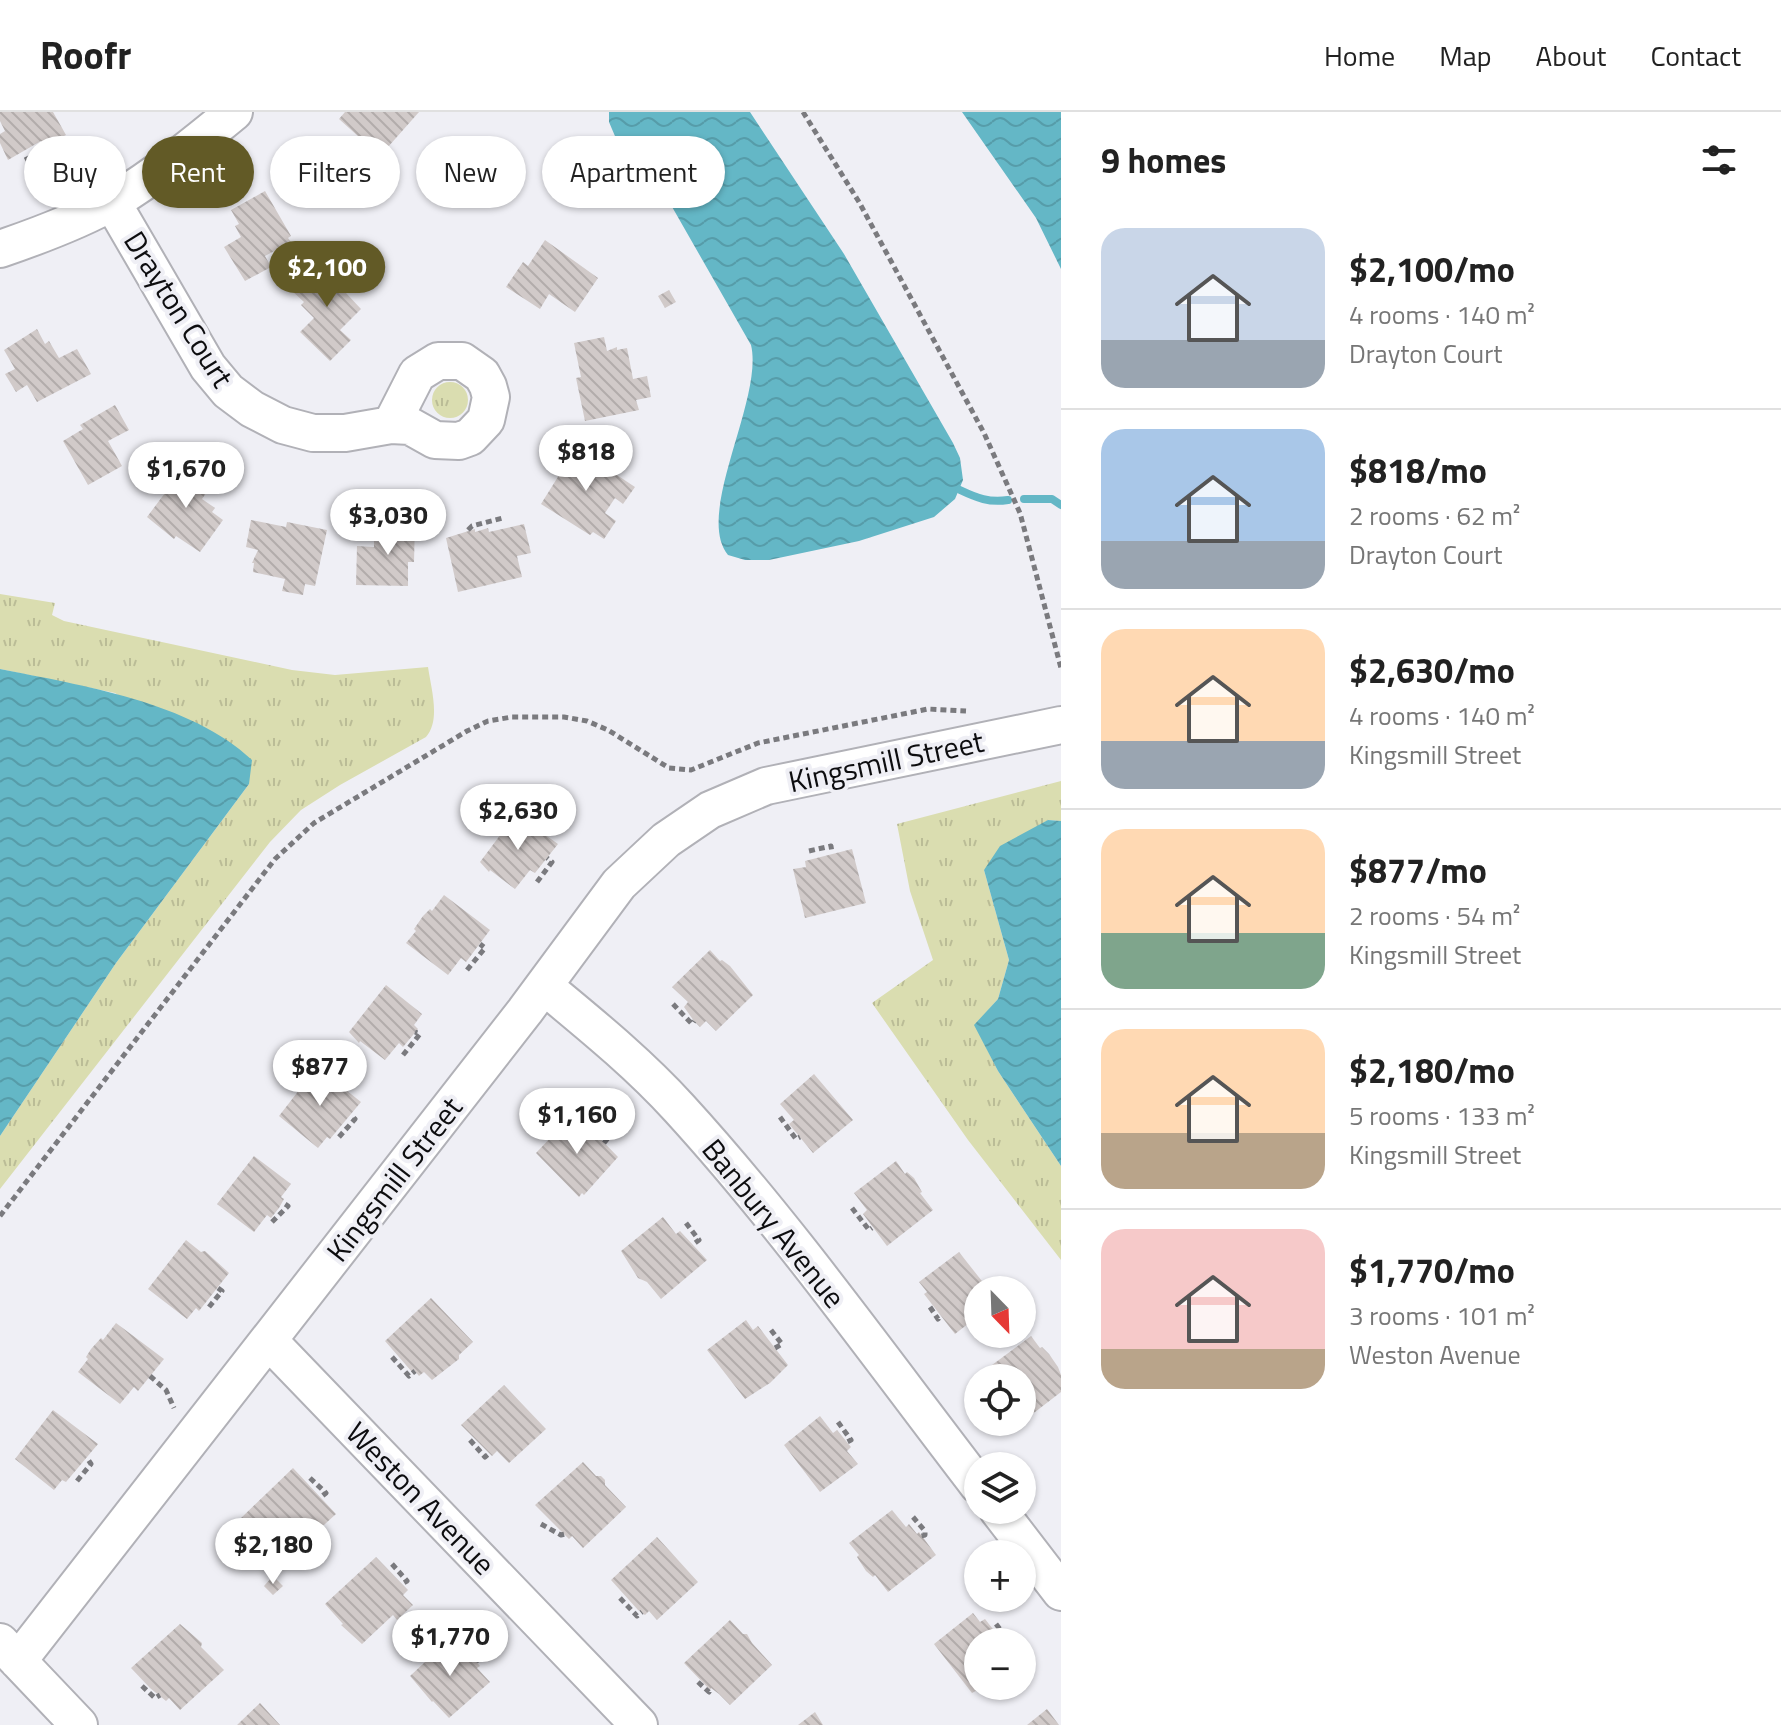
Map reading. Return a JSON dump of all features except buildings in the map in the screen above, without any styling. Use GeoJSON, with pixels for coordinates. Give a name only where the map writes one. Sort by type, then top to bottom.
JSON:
{"type":"FeatureCollection","features":[{"type":"Feature","properties":{"kind":"street"},"geometry":{"type":"LineString","coordinates":[[126,193],[176,159],[234,112]]}},
{"type":"Feature","properties":{"kind":"street"},"geometry":{"type":"LineString","coordinates":[[0,249],[29,240],[99,208]]}},
{"type":"Feature","properties":{"kind":"street","name":"Drayton Court"},"geometry":{"type":"LineString","coordinates":[[115,208],[208,367],[228,391],[252,409],[283,425],[313,433],[375,430],[391,425]]}},
{"type":"Feature","properties":{"kind":"street","name":"Kingsmill Street"},"geometry":{"type":"LineString","coordinates":[[9,1651],[269,1341],[544,986],[619,884],[666,840],[710,810],[766,786],[1061,725]]}},
{"type":"Feature","properties":{"kind":"street","name":"Banbury Avenue"},"geometry":{"type":"LineString","coordinates":[[544,986],[622,1050],[678,1106],[745,1183],[964,1467]]}},
{"type":"Feature","properties":{"kind":"street","name":"Weston Avenue"},"geometry":{"type":"LineString","coordinates":[[269,1341],[639,1725]]}},
{"type":"Feature","properties":{"kind":"street"},"geometry":{"type":"LineString","coordinates":[[1009,1524],[1061,1592]]}},
{"type":"Feature","properties":{"kind":"street"},"geometry":{"type":"LineString","coordinates":[[9,1651],[79,1725]]}},
{"type":"Feature","properties":{"kind":"path"},"geometry":{"type":"LineString","coordinates":[[803,112],[859,202],[984,433],[1020,513],[1061,668]]}},
{"type":"Feature","properties":{"kind":"path"},"geometry":{"type":"LineString","coordinates":[[468,530],[472,526],[503,518]]}},
{"type":"Feature","properties":{"kind":"path"},"geometry":{"type":"LineString","coordinates":[[0,1216],[275,859],[314,823],[467,731],[488,721],[512,717],[564,717],[587,721],[608,730],[669,768],[691,770],[758,743],[928,709],[970,711]]}},
{"type":"Feature","properties":{"kind":"path"},"geometry":{"type":"LineString","coordinates":[[809,851],[831,846],[832,853]]}},
{"type":"Feature","properties":{"kind":"path"},"geometry":{"type":"LineString","coordinates":[[537,882],[552,862],[547,858]]}},
{"type":"Feature","properties":{"kind":"path"},"geometry":{"type":"LineString","coordinates":[[467,970],[485,948],[480,944]]}},
{"type":"Feature","properties":{"kind":"path"},"geometry":{"type":"LineString","coordinates":[[673,1004],[692,1024],[694,1021]]}},
{"type":"Feature","properties":{"kind":"path"},"geometry":{"type":"LineString","coordinates":[[403,1055],[420,1034],[415,1032]]}},
{"type":"Feature","properties":{"kind":"path"},"geometry":{"type":"LineString","coordinates":[[339,1137],[355,1119],[351,1115]]}},
{"type":"Feature","properties":{"kind":"path"},"geometry":{"type":"LineString","coordinates":[[780,1117],[796,1139],[800,1137]]}},
{"type":"Feature","properties":{"kind":"path"},"geometry":{"type":"LineString","coordinates":[[594,1125],[608,1138],[604,1143]]}},
{"type":"Feature","properties":{"kind":"path"},"geometry":{"type":"LineString","coordinates":[[272,1222],[288,1206],[282,1202]]}},
{"type":"Feature","properties":{"kind":"path"},"geometry":{"type":"LineString","coordinates":[[852,1208],[869,1230],[872,1228]]}},
{"type":"Feature","properties":{"kind":"path"},"geometry":{"type":"LineString","coordinates":[[686,1223],[699,1240],[692,1245]]}},
{"type":"Feature","properties":{"kind":"path"},"geometry":{"type":"LineString","coordinates":[[209,1307],[222,1291],[218,1288]]}},
{"type":"Feature","properties":{"kind":"path"},"geometry":{"type":"LineString","coordinates":[[930,1307],[938,1319],[941,1316]]}},
{"type":"Feature","properties":{"kind":"path"},"geometry":{"type":"LineString","coordinates":[[771,1330],[782,1344],[775,1348]]}},
{"type":"Feature","properties":{"kind":"path"},"geometry":{"type":"LineString","coordinates":[[392,1357],[409,1376],[415,1371]]}},
{"type":"Feature","properties":{"kind":"path"},"geometry":{"type":"LineString","coordinates":[[150,1376],[166,1390],[174,1408]]}},
{"type":"Feature","properties":{"kind":"path"},"geometry":{"type":"LineString","coordinates":[[838,1422],[850,1436],[851,1440],[847,1442]]}},
{"type":"Feature","properties":{"kind":"path"},"geometry":{"type":"LineString","coordinates":[[470,1440],[485,1457],[490,1453]]}},
{"type":"Feature","properties":{"kind":"path"},"geometry":{"type":"LineString","coordinates":[[77,1481],[91,1464],[87,1458]]}},
{"type":"Feature","properties":{"kind":"path"},"geometry":{"type":"LineString","coordinates":[[310,1478],[326,1493],[321,1497]]}},
{"type":"Feature","properties":{"kind":"path"},"geometry":{"type":"LineString","coordinates":[[913,1517],[925,1531],[921,1536]]}},
{"type":"Feature","properties":{"kind":"path"},"geometry":{"type":"LineString","coordinates":[[541,1524],[561,1535],[565,1534]]}},
{"type":"Feature","properties":{"kind":"path"},"geometry":{"type":"LineString","coordinates":[[392,1564],[407,1581],[402,1584]]}},
{"type":"Feature","properties":{"kind":"path"},"geometry":{"type":"LineString","coordinates":[[620,1598],[637,1616],[642,1612]]}},
{"type":"Feature","properties":{"kind":"path"},"geometry":{"type":"LineString","coordinates":[[996,1624],[999,1628]]}},
{"type":"Feature","properties":{"kind":"path"},"geometry":{"type":"LineString","coordinates":[[469,1643],[480,1654],[476,1662]]}},
{"type":"Feature","properties":{"kind":"path"},"geometry":{"type":"LineString","coordinates":[[698,1682],[709,1692],[711,1688]]}},
{"type":"Feature","properties":{"kind":"path"},"geometry":{"type":"LineString","coordinates":[[142,1686],[155,1698],[160,1695]]}},
{"type":"Feature","properties":{"kind":"green space"},"geometry":{"type":"Polygon","coordinates":[[[450,382],[463,387],[468,400],[463,413],[450,418],[437,413],[432,400],[437,387],[450,382]]]}},
{"type":"Feature","properties":{"kind":"green space"},"geometry":{"type":"Polygon","coordinates":[[[0,594],[55,603],[52,615],[64,621],[292,670],[335,675],[428,667],[434,713],[431,730],[426,737],[301,810],[270,842],[0,1189],[0,1136],[116,963],[249,784],[115,693],[0,669],[0,594]]]}},
{"type":"Feature","properties":{"kind":"green space"},"geometry":{"type":"Polygon","coordinates":[[[1061,781],[1061,821],[1048,820],[984,870],[1009,960],[998,999],[975,1025],[998,1071],[1061,1166],[1061,1260],[968,1140],[872,1003],[933,960],[910,891],[897,824],[1061,781]]]}},
{"type":"Feature","properties":{"kind":"water"},"geometry":{"type":"Polygon","coordinates":[[[609,112],[750,112],[844,254],[953,443],[960,458],[963,480],[955,499],[934,517],[859,541],[769,560],[745,560],[728,555],[720,536],[719,512],[748,395],[751,345],[673,208],[725,208],[725,136],[615,136],[609,112]]]}},
{"type":"Feature","properties":{"kind":"water"},"geometry":{"type":"Polygon","coordinates":[[[962,112],[1061,112],[1061,269],[1036,218],[962,112]]]}},
{"type":"Feature","properties":{"kind":"water"},"geometry":{"type":"Polygon","coordinates":[[[0,669],[99,690],[167,710],[227,740],[252,760],[249,784],[116,963],[0,1136],[0,669]]]}},
{"type":"Feature","properties":{"kind":"water"},"geometry":{"type":"Polygon","coordinates":[[[1048,820],[1061,821],[1061,1166],[998,1071],[974,1025],[998,999],[1009,960],[984,870],[1000,846],[1048,820]]]}},
{"type":"Feature","properties":{"kind":"waterway"},"geometry":{"type":"LineString","coordinates":[[960,490],[983,499],[1008,500]]}},
{"type":"Feature","properties":{"kind":"waterway"},"geometry":{"type":"LineString","coordinates":[[1024,499],[1052,499],[1061,505]]}}]}
